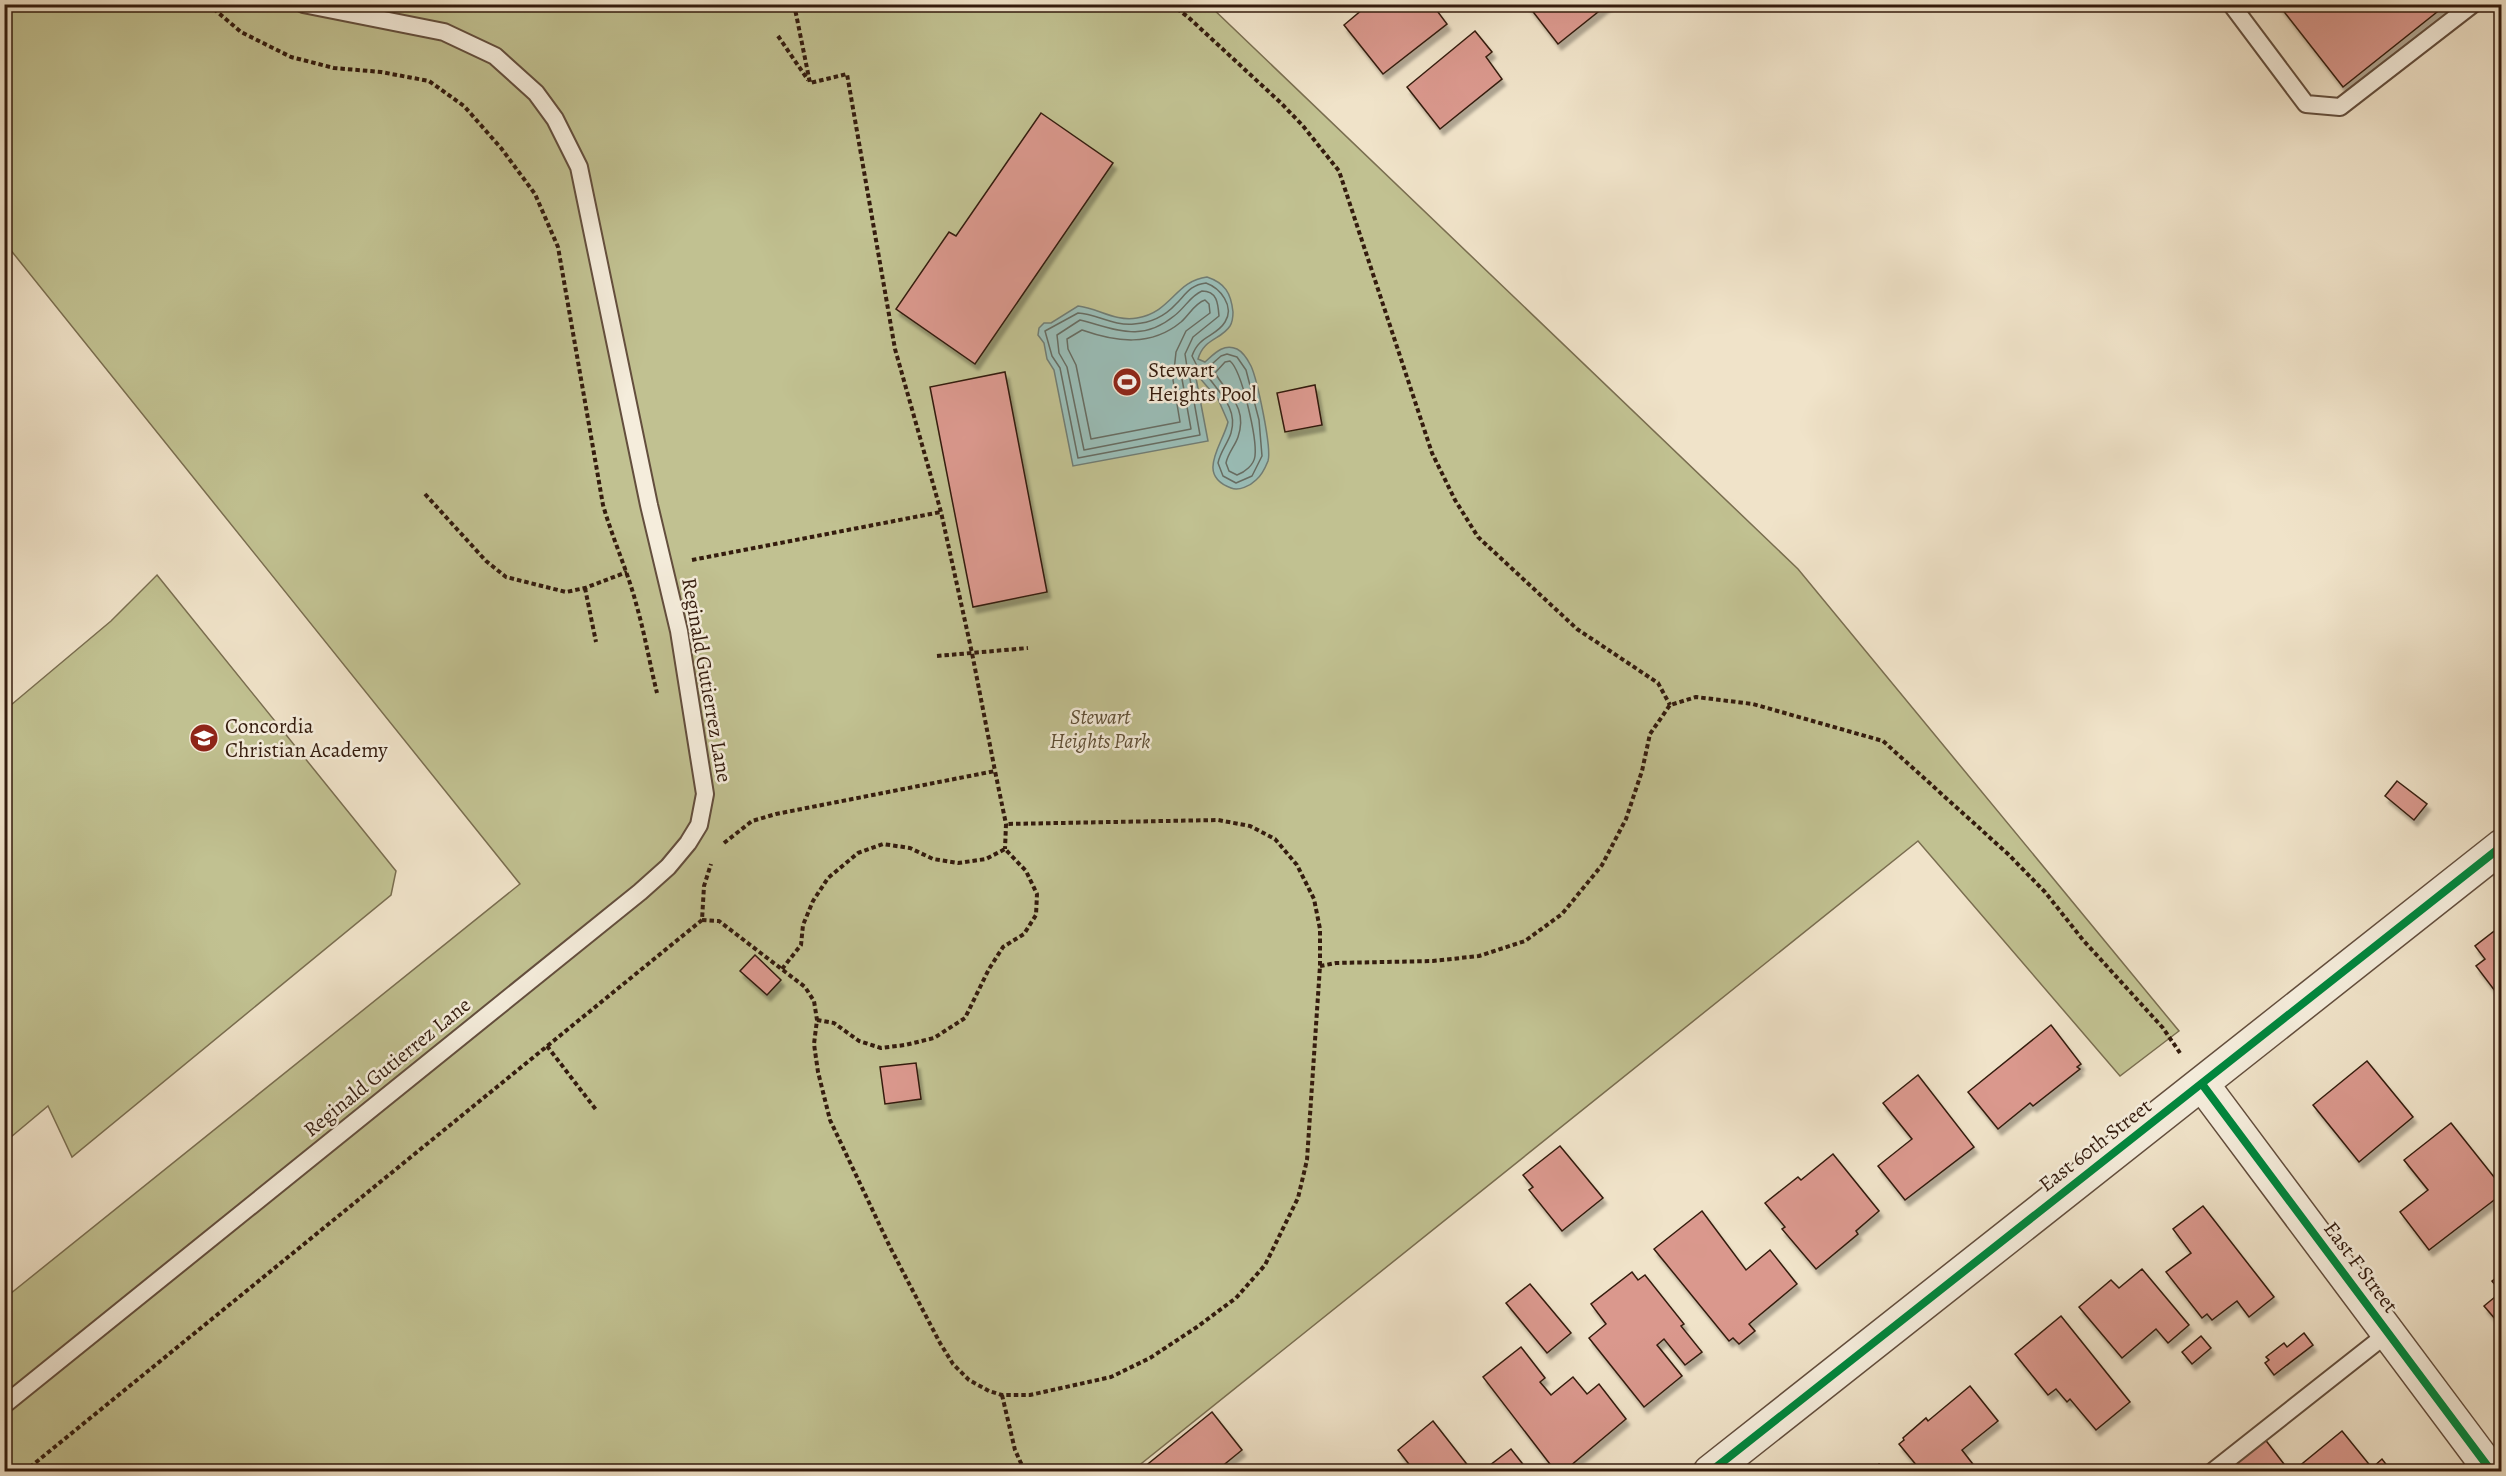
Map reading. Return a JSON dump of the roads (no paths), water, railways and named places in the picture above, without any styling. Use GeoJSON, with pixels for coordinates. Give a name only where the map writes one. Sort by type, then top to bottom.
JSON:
{"type":"FeatureCollection","features":[{"type":"Feature","properties":{"kind":"street","name":"East 60th Street"},"geometry":{"type":"LineString","coordinates":[[1710,1472],[2502,846]]}},
{"type":"Feature","properties":{"kind":"street","name":"East F Street"},"geometry":{"type":"LineString","coordinates":[[2202,1084],[2492,1472]]}},
{"type":"Feature","properties":{"kind":"lane","name":"Reginald Gutierrez Lane"},"geometry":{"type":"LineString","coordinates":[[4,1405],[640,892],[668,867],[688,843],[699,825],[705,794],[702,764],[679,631],[649,505],[579,167],[555,119],[536,93],[495,56],[444,32],[303,4]]}},
{"type":"Feature","properties":{"kind":"lane"},"geometry":{"type":"LineString","coordinates":[[2232,4],[2306,104],[2340,107],[2474,4]]}},
{"type":"Feature","properties":{"kind":"lane"},"geometry":{"type":"LineString","coordinates":[[2212,1472],[2388,1333]]}},
{"type":"Feature","properties":{"kind":"water","name":"Stewart Heights Pool"},"geometry":{"type":"Polygon","coordinates":[[[1207,277],[1218,282],[1226,290],[1231,299],[1233,317],[1226,331],[1204,347],[1198,359],[1205,362],[1219,350],[1227,347],[1237,349],[1250,364],[1260,398],[1268,442],[1268,461],[1260,476],[1251,484],[1237,489],[1220,482],[1215,475],[1214,458],[1228,422],[1218,399],[1198,376],[1196,378],[1208,441],[1073,466],[1054,370],[1047,359],[1044,343],[1038,335],[1039,328],[1044,323],[1051,323],[1078,306],[1121,318],[1129,319],[1149,315],[1158,310],[1187,284],[1207,277]]]}},
{"type":"Feature","properties":{"kind":"place","name":"Stewart Heights Pool"},"geometry":{"type":"Point","coordinates":[1127,382]}},
{"type":"Feature","properties":{"kind":"place","name":"Concordia Christian Academy"},"geometry":{"type":"Point","coordinates":[204,738]}},
{"type":"Feature","properties":{"kind":"park label","name":"Stewart Heights Park"},"geometry":{"type":"Point","coordinates":[1100,729]}}]}
